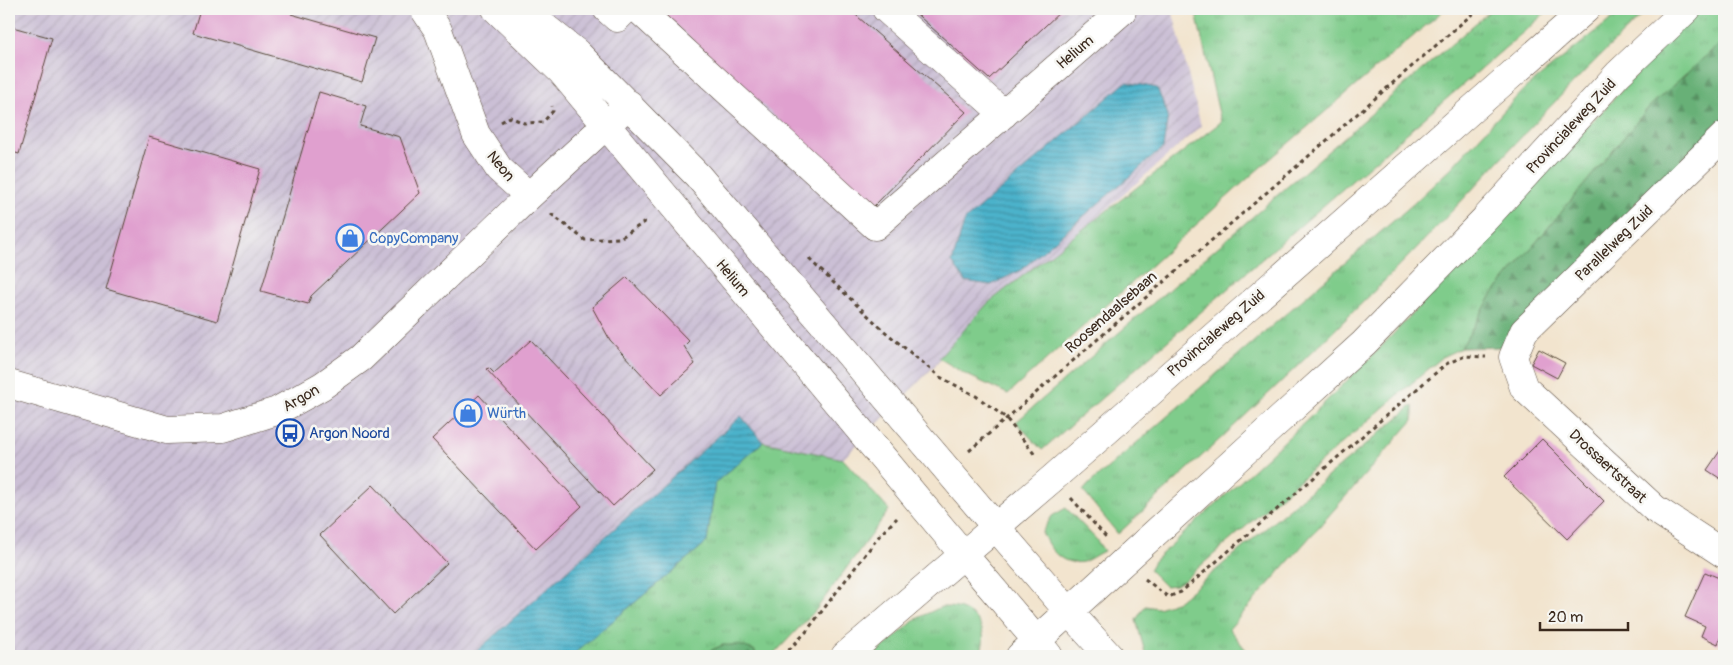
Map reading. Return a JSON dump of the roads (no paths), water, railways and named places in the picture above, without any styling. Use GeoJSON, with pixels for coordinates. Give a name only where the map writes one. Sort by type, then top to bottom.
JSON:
{"type":"FeatureCollection","features":[{"type":"Feature","properties":{"kind":"main road","name":"Neon"},"geometry":{"type":"LineString","coordinates":[[424,9],[438,30],[476,134],[499,169],[529,196]]}},
{"type":"Feature","properties":{"kind":"main road","name":"Helium"},"geometry":{"type":"LineString","coordinates":[[496,9],[561,71],[963,554],[1035,651]]}},
{"type":"Feature","properties":{"kind":"main road"},"geometry":{"type":"LineString","coordinates":[[522,9],[577,53],[698,176],[995,526],[1109,656]]}},
{"type":"Feature","properties":{"kind":"main road"},"geometry":{"type":"LineString","coordinates":[[886,9],[1004,114]]}},
{"type":"Feature","properties":{"kind":"main road","name":"Helium"},"geometry":{"type":"LineString","coordinates":[[622,11],[875,226],[1122,11],[1122,9]]}},
{"type":"Feature","properties":{"kind":"main road","name":"Provincialeweg Zuid"},"geometry":{"type":"LineString","coordinates":[[845,656],[1586,9]]}},
{"type":"Feature","properties":{"kind":"main road","name":"Provincialeweg Zuid"},"geometry":{"type":"LineString","coordinates":[[1035,651],[1069,612],[1364,343],[1484,220],[1618,74],[1688,9]]}},
{"type":"Feature","properties":{"kind":"main road"},"geometry":{"type":"LineString","coordinates":[[529,196],[629,104]]}},
{"type":"Feature","properties":{"kind":"main road","name":"Parallelweg Zuid"},"geometry":{"type":"LineString","coordinates":[[1513,358],[1524,330],[1724,136]]}},
{"type":"Feature","properties":{"kind":"main road","name":"Argon"},"geometry":{"type":"LineString","coordinates":[[9,384],[167,430],[223,428],[277,412],[322,386],[361,358],[529,196]]}},
{"type":"Feature","properties":{"kind":"main road","name":"Drossaertstraat"},"geometry":{"type":"LineString","coordinates":[[1513,358],[1524,388],[1655,509],[1724,554]]}},
{"type":"Feature","properties":{"kind":"water"},"geometry":{"type":"Polygon","coordinates":[[[1126,82],[1157,88],[1168,115],[1163,148],[1021,270],[991,285],[965,281],[952,262],[965,220],[1126,82]]]}},
{"type":"Feature","properties":{"kind":"water"},"geometry":{"type":"Polygon","coordinates":[[[741,416],[763,442],[715,483],[707,542],[571,656],[471,656],[741,416]]]}},
{"type":"Feature","properties":{"kind":"place","name":"CopyCompany"},"geometry":{"type":"Point","coordinates":[350,238]}},
{"type":"Feature","properties":{"kind":"place","name":"Würth"},"geometry":{"type":"Point","coordinates":[468,413]}},
{"type":"Feature","properties":{"kind":"place","name":"Argon Noord"},"geometry":{"type":"Point","coordinates":[290,433]}}]}
